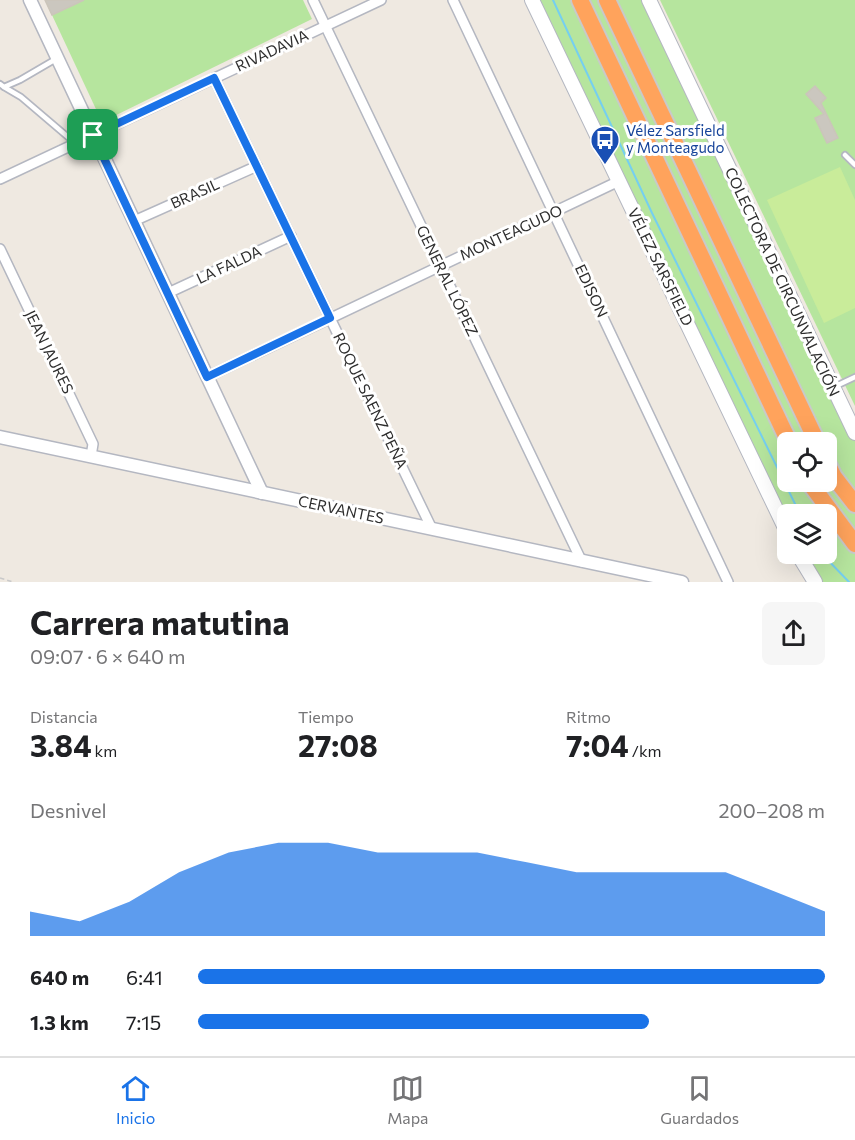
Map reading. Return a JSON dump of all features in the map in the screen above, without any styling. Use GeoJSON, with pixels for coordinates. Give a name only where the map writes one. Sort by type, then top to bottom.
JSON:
{"type":"FeatureCollection","features":[{"type":"Feature","properties":{"kind":"highway"},"geometry":{"type":"LineString","coordinates":[[580,0],[784,432]]}},
{"type":"Feature","properties":{"kind":"highway"},"geometry":{"type":"LineString","coordinates":[[607,0],[812,432]]}},
{"type":"Feature","properties":{"kind":"highway"},"geometry":{"type":"LineString","coordinates":[[837,481],[855,504]]}},
{"type":"Feature","properties":{"kind":"highway"},"geometry":{"type":"LineString","coordinates":[[816,492],[855,544]]}},
{"type":"Feature","properties":{"kind":"main road","name":"VÉLEZ SARSFIELD"},"geometry":{"type":"LineString","coordinates":[[532,0],[777,511]]}},
{"type":"Feature","properties":{"kind":"main road","name":"COLECTORA DE CIRCUNVALACIÓN"},"geometry":{"type":"LineString","coordinates":[[649,0],[855,433]]}},
{"type":"Feature","properties":{"kind":"main road"},"geometry":{"type":"LineString","coordinates":[[804,564],[815,582]]}},
{"type":"Feature","properties":{"kind":"street"},"geometry":{"type":"LineString","coordinates":[[30,0],[262,493]]}},
{"type":"Feature","properties":{"kind":"street","name":"GENERAL LÓPEZ"},"geometry":{"type":"LineString","coordinates":[[313,0],[582,562]]}},
{"type":"Feature","properties":{"kind":"street","name":"RIVADAVIA"},"geometry":{"type":"LineString","coordinates":[[0,178],[381,0]]}},
{"type":"Feature","properties":{"kind":"street","name":"EDISON"},"geometry":{"type":"LineString","coordinates":[[453,0],[728,582]]}},
{"type":"Feature","properties":{"kind":"street","name":"ROQUE SAENZ PEÑA"},"geometry":{"type":"LineString","coordinates":[[214,78],[432,529]]}},
{"type":"Feature","properties":{"kind":"street","name":"BRASIL"},"geometry":{"type":"LineString","coordinates":[[134,221],[257,166]]}},
{"type":"Feature","properties":{"kind":"street","name":"MONTEAGUDO"},"geometry":{"type":"LineString","coordinates":[[207,377],[619,182]]}},
{"type":"Feature","properties":{"kind":"street","name":"LA FALDA"},"geometry":{"type":"LineString","coordinates":[[168,293],[291,236]]}},
{"type":"Feature","properties":{"kind":"street","name":"JEAN JAURES"},"geometry":{"type":"LineString","coordinates":[[0,249],[93,444],[91,456]]}},
{"type":"Feature","properties":{"kind":"street","name":"CERVANTES"},"geometry":{"type":"LineString","coordinates":[[0,437],[682,582]]}},
{"type":"Feature","properties":{"kind":"lane"},"geometry":{"type":"LineString","coordinates":[[2,86],[20,80],[57,58]]}},
{"type":"Feature","properties":{"kind":"lane"},"geometry":{"type":"LineString","coordinates":[[2,86],[21,97],[75,143]]}},
{"type":"Feature","properties":{"kind":"lane"},"geometry":{"type":"LineString","coordinates":[[845,155],[855,165]]}},
{"type":"Feature","properties":{"kind":"lane"},"geometry":{"type":"LineString","coordinates":[[832,388],[855,377]]}},
{"type":"Feature","properties":{"kind":"path"},"geometry":{"type":"LineString","coordinates":[[0,578],[13,582]]}},
{"type":"Feature","properties":{"kind":"green space"},"geometry":{"type":"Polygon","coordinates":[[[84,0],[303,0],[312,19],[102,122],[52,15],[84,0]]]}},
{"type":"Feature","properties":{"kind":"green space"},"geometry":{"type":"Polygon","coordinates":[[[532,0],[649,0],[855,433],[855,582],[815,582],[804,564],[837,564],[837,504],[777,504],[777,513],[532,0]]]}},
{"type":"Feature","properties":{"kind":"green space"},"geometry":{"type":"Polygon","coordinates":[[[660,0],[855,0],[855,406],[660,0]]]}},
{"type":"Feature","properties":{"kind":"green space"},"geometry":{"type":"Polygon","coordinates":[[[840,167],[855,200],[855,308],[824,323],[767,200],[840,167]]]}},
{"type":"Feature","properties":{"kind":"building"},"geometry":{"type":"Polygon","coordinates":[[[45,0],[84,0],[52,15],[45,0]]]}},
{"type":"Feature","properties":{"kind":"building"},"geometry":{"type":"Polygon","coordinates":[[[815,86],[826,98],[821,103],[838,138],[827,143],[815,118],[824,114],[806,94],[815,86]]]}},
{"type":"Feature","properties":{"kind":"waterway"},"geometry":{"type":"LineString","coordinates":[[553,0],[652,213],[795,504]]}},
{"type":"Feature","properties":{"kind":"waterway"},"geometry":{"type":"LineString","coordinates":[[832,564],[849,582]]}},
{"type":"Feature","properties":{"kind":"place","name":"Vélez Sarsfield y Monteagudo"},"geometry":{"type":"Point","coordinates":[605,166]}},
{"type":"Feature","properties":{"kind":"route"},"geometry":{"type":"LineString","coordinates":[[214,78],[330,318],[207,377],[93,135],[214,78]]}}]}
